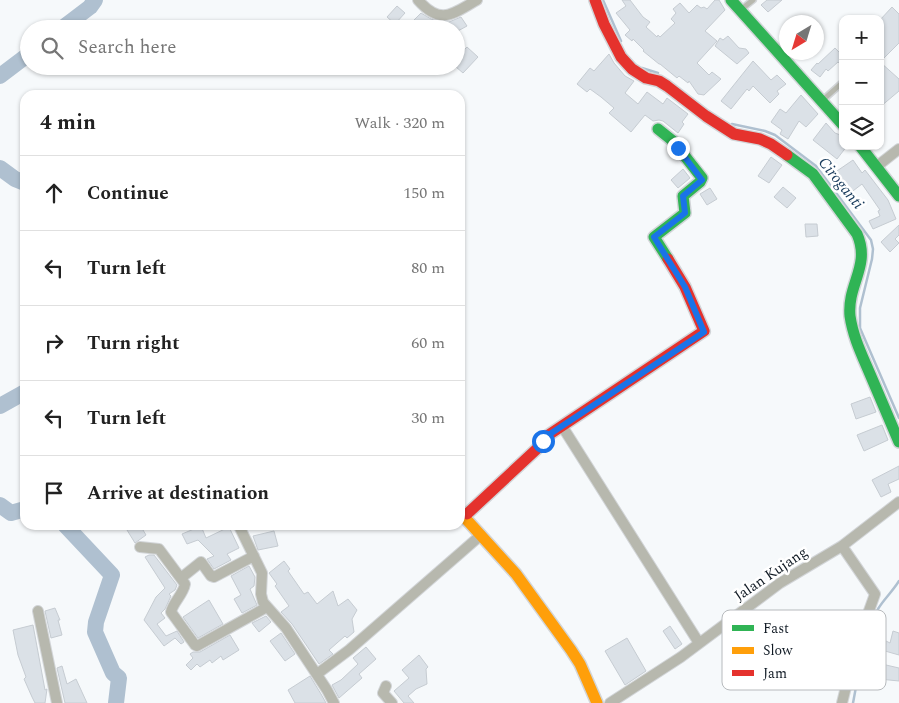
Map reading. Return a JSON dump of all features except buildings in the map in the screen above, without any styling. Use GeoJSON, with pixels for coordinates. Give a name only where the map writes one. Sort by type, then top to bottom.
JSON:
{"type":"FeatureCollection","features":[{"type":"Feature","properties":{"kind":"main road"},"geometry":{"type":"LineString","coordinates":[[595,0],[604,24],[621,57],[632,69],[646,78],[667,86],[706,116],[734,134],[760,139],[771,144],[813,174],[857,234],[862,244],[863,253],[862,263],[851,296],[849,315],[853,334],[899,442]]}},
{"type":"Feature","properties":{"kind":"main road"},"geometry":{"type":"LineString","coordinates":[[731,0],[839,120]]}},
{"type":"Feature","properties":{"kind":"main road"},"geometry":{"type":"LineString","coordinates":[[598,703],[580,664],[571,650],[516,574],[465,518],[467,514],[540,446],[544,438],[704,332],[685,287],[654,237],[685,213],[683,196],[700,182],[702,178],[673,141],[658,129]]}},
{"type":"Feature","properties":{"kind":"main road"},"geometry":{"type":"LineString","coordinates":[[863,150],[899,196]]}},
{"type":"Feature","properties":{"kind":"street"},"geometry":{"type":"LineString","coordinates":[[418,0],[430,12],[444,16],[477,0]]}},
{"type":"Feature","properties":{"kind":"street"},"geometry":{"type":"LineString","coordinates":[[876,166],[899,149]]}},
{"type":"Feature","properties":{"kind":"street"},"geometry":{"type":"LineString","coordinates":[[562,426],[699,643]]}},
{"type":"Feature","properties":{"kind":"street","name":"Jalan Kujang"},"geometry":{"type":"LineString","coordinates":[[744,610],[780,583],[842,546],[899,502]]}},
{"type":"Feature","properties":{"kind":"street"},"geometry":{"type":"LineString","coordinates":[[241,530],[262,573],[261,598],[286,628],[334,703]]}},
{"type":"Feature","properties":{"kind":"street"},"geometry":{"type":"LineString","coordinates":[[317,674],[348,650],[481,535]]}},
{"type":"Feature","properties":{"kind":"street"},"geometry":{"type":"LineString","coordinates":[[842,546],[875,594],[869,610]]}},
{"type":"Feature","properties":{"kind":"street"},"geometry":{"type":"LineString","coordinates":[[140,547],[159,549],[185,584],[184,590],[171,612],[195,646],[267,606]]}},
{"type":"Feature","properties":{"kind":"street"},"geometry":{"type":"LineString","coordinates":[[181,578],[201,562],[214,577],[254,556]]}},
{"type":"Feature","properties":{"kind":"street"},"geometry":{"type":"LineString","coordinates":[[38,611],[58,703]]}},
{"type":"Feature","properties":{"kind":"street","name":"Jalan Kujang"},"geometry":{"type":"LineString","coordinates":[[610,703],[722,626]]}},
{"type":"Feature","properties":{"kind":"street"},"geometry":{"type":"LineString","coordinates":[[386,686],[383,693],[392,703]]}},
{"type":"Feature","properties":{"kind":"street"},"geometry":{"type":"LineString","coordinates":[[842,703],[845,690]]}},
{"type":"Feature","properties":{"kind":"lane"},"geometry":{"type":"LineString","coordinates":[[740,10],[753,0]]}},
{"type":"Feature","properties":{"kind":"lane"},"geometry":{"type":"LineString","coordinates":[[822,100],[839,85]]}},
{"type":"Feature","properties":{"kind":"waterway"},"geometry":{"type":"LineString","coordinates":[[73,20],[90,7],[95,0]]}},
{"type":"Feature","properties":{"kind":"waterway","name":"Ciroganti"},"geometry":{"type":"LineString","coordinates":[[603,0],[621,41]]}},
{"type":"Feature","properties":{"kind":"waterway"},"geometry":{"type":"LineString","coordinates":[[0,76],[20,61]]}},
{"type":"Feature","properties":{"kind":"waterway","name":"Ciroganti"},"geometry":{"type":"LineString","coordinates":[[642,68],[658,73]]}},
{"type":"Feature","properties":{"kind":"waterway","name":"Ciroganti"},"geometry":{"type":"LineString","coordinates":[[732,124],[775,135],[816,166],[871,240],[873,249],[872,259],[860,308],[860,328],[899,418]]}},
{"type":"Feature","properties":{"kind":"waterway"},"geometry":{"type":"LineString","coordinates":[[0,168],[20,181]]}},
{"type":"Feature","properties":{"kind":"waterway"},"geometry":{"type":"LineString","coordinates":[[0,406],[20,395]]}},
{"type":"Feature","properties":{"kind":"waterway"},"geometry":{"type":"LineString","coordinates":[[0,505],[11,513],[20,510]]}},
{"type":"Feature","properties":{"kind":"waterway"},"geometry":{"type":"LineString","coordinates":[[70,530],[112,575],[96,622],[95,632],[113,673],[119,678],[116,703]]}},
{"type":"Feature","properties":{"kind":"waterway","name":"Ciroganti"},"geometry":{"type":"LineString","coordinates":[[878,610],[899,581]]}},
{"type":"Feature","properties":{"kind":"waterway","name":"Ciroganti"},"geometry":{"type":"LineString","coordinates":[[853,703],[855,690]]}},
{"type":"Feature","properties":{"kind":"traffic: fast"},"geometry":{"type":"LineString","coordinates":[[731,0],[839,121]]}},
{"type":"Feature","properties":{"kind":"traffic: fast"},"geometry":{"type":"LineString","coordinates":[[658,129],[673,141],[702,178],[700,182],[683,196],[685,213],[654,237],[668,259]]}},
{"type":"Feature","properties":{"kind":"traffic: fast"},"geometry":{"type":"LineString","coordinates":[[863,150],[899,196]]}},
{"type":"Feature","properties":{"kind":"traffic: fast"},"geometry":{"type":"LineString","coordinates":[[787,155],[813,174],[857,234],[861,245],[861,256],[850,305],[851,324],[861,353],[899,442]]}},
{"type":"Feature","properties":{"kind":"traffic: slow"},"geometry":{"type":"LineString","coordinates":[[467,514],[465,516],[466,519],[516,574],[571,650],[580,664],[597,703]]}},
{"type":"Feature","properties":{"kind":"traffic: jam"},"geometry":{"type":"LineString","coordinates":[[595,0],[604,24],[621,57],[632,69],[646,78],[659,81],[667,86],[706,116],[734,134],[760,139],[787,155]]}},
{"type":"Feature","properties":{"kind":"traffic: jam"},"geometry":{"type":"LineString","coordinates":[[467,514],[540,446],[544,438],[704,331],[685,287],[668,259]]}},
{"type":"Feature","properties":{"kind":"route"},"geometry":{"type":"LineString","coordinates":[[543,441],[544,438],[705,330],[685,287],[654,237],[686,212],[682,198],[684,194],[702,180],[678,148]]}}]}
